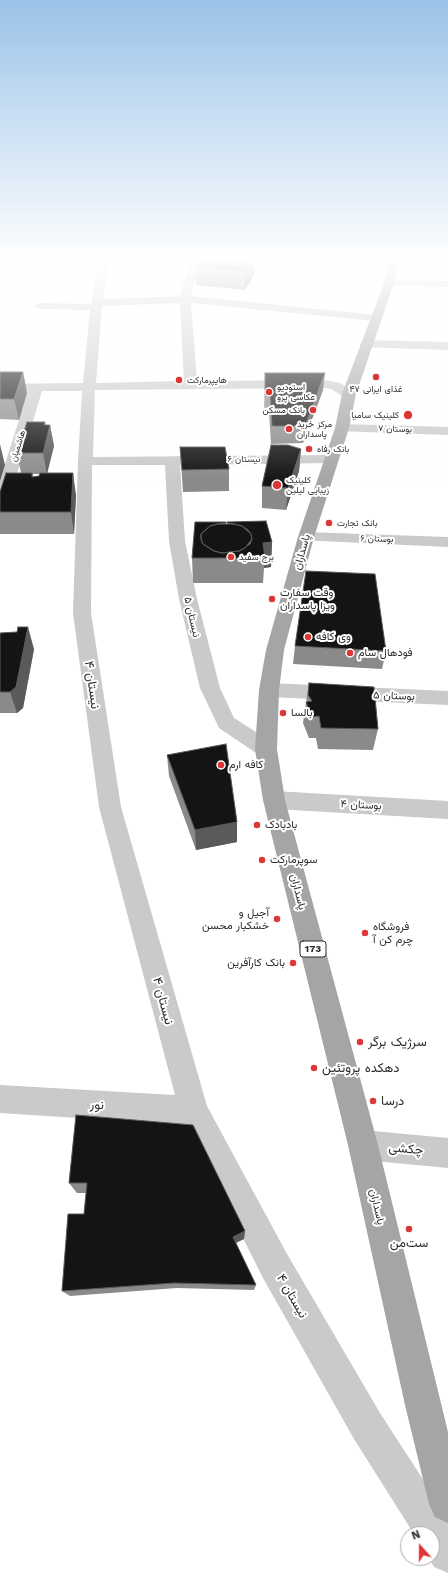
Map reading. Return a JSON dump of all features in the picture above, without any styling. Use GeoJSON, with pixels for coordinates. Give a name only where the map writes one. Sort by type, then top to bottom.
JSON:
{"type":"FeatureCollection","features":[{"type":"Feature","properties":{"kind":"main road","name":"پاسداران"},"geometry":{"type":"LineString","coordinates":[[369,334],[349,394],[342,428],[306,537],[275,650],[269,690],[266,748],[274,800],[363,1146],[423,1405],[448,1504]]}},
{"type":"Feature","properties":{"kind":"street","name":"نیستان ۴"},"geometry":{"type":"LineString","coordinates":[[94,334],[89,386],[85,461],[82,613],[110,807],[194,1111],[275,1266],[367,1426],[448,1552]]}},
{"type":"Feature","properties":{"kind":"street"},"geometry":{"type":"LineString","coordinates":[[187,334],[191,385]]}},
{"type":"Feature","properties":{"kind":"street"},"geometry":{"type":"LineString","coordinates":[[366,344],[448,346]]}},
{"type":"Feature","properties":{"kind":"street"},"geometry":{"type":"LineString","coordinates":[[0,382],[61,382],[89,386]]}},
{"type":"Feature","properties":{"kind":"street"},"geometry":{"type":"LineString","coordinates":[[0,388],[324,384],[335,386],[349,394]]}},
{"type":"Feature","properties":{"kind":"street","name":"هاشمیان"},"geometry":{"type":"LineString","coordinates":[[0,504],[36,388]]}},
{"type":"Feature","properties":{"kind":"street","name":"بوستان ۷"},"geometry":{"type":"LineString","coordinates":[[342,428],[448,431]]}},
{"type":"Feature","properties":{"kind":"street","name":"نیستان ۶"},"geometry":{"type":"LineString","coordinates":[[85,461],[332,459]]}},
{"type":"Feature","properties":{"kind":"street","name":"نیستان ۵"},"geometry":{"type":"LineString","coordinates":[[172,460],[177,541],[188,599],[210,688],[226,722],[266,748]]}},
{"type":"Feature","properties":{"kind":"street","name":"بوستان ۶"},"geometry":{"type":"LineString","coordinates":[[306,537],[448,542]]}},
{"type":"Feature","properties":{"kind":"street","name":"بوستان ۵"},"geometry":{"type":"LineString","coordinates":[[269,690],[448,698]]}},
{"type":"Feature","properties":{"kind":"street","name":"بوستان ۴"},"geometry":{"type":"LineString","coordinates":[[274,800],[448,810]]}},
{"type":"Feature","properties":{"kind":"street","name":"نور"},"geometry":{"type":"LineString","coordinates":[[0,1099],[194,1111]]}},
{"type":"Feature","properties":{"kind":"street","name":"چکشی"},"geometry":{"type":"LineString","coordinates":[[363,1146],[448,1153]]}},
{"type":"Feature","properties":{"kind":"building"},"geometry":{"type":"Polygon","coordinates":[[[0,372],[23,372],[14,399],[0,399],[0,372]]]}},
{"type":"Feature","properties":{"kind":"building","name":"مرکز خرید پاسداران"},"geometry":{"type":"Polygon","coordinates":[[[265,373],[325,373],[305,426],[272,426],[270,397],[265,395],[265,373]]]}},
{"type":"Feature","properties":{"kind":"building"},"geometry":{"type":"Polygon","coordinates":[[[27,422],[45,422],[44,425],[50,425],[43,453],[17,453],[27,422]]]}},
{"type":"Feature","properties":{"kind":"building"},"geometry":{"type":"Polygon","coordinates":[[[271,445],[288,445],[301,449],[288,488],[262,486],[271,445]]]}},
{"type":"Feature","properties":{"kind":"building"},"geometry":{"type":"Polygon","coordinates":[[[180,447],[225,447],[229,469],[182,470],[180,447]]]}},
{"type":"Feature","properties":{"kind":"building"},"geometry":{"type":"Polygon","coordinates":[[[6,473],[32,473],[32,477],[39,476],[40,473],[73,473],[71,512],[0,512],[0,492],[6,473]]]}},
{"type":"Feature","properties":{"kind":"building"},"geometry":{"type":"Polygon","coordinates":[[[266,521],[272,542],[263,543],[265,558],[192,558],[195,522],[226,522],[210,526],[201,534],[203,544],[214,551],[222,553],[239,551],[250,544],[252,539],[248,530],[242,526],[227,522],[266,521]]]}},
{"type":"Feature","properties":{"kind":"building"},"geometry":{"type":"Polygon","coordinates":[[[218,524],[234,524],[242,526],[251,534],[252,539],[245,548],[239,551],[222,553],[214,551],[203,544],[201,534],[210,526],[218,524]]]}},
{"type":"Feature","properties":{"kind":"building"},"geometry":{"type":"Polygon","coordinates":[[[306,571],[375,574],[386,651],[295,646],[306,571]]]}},
{"type":"Feature","properties":{"kind":"building"},"geometry":{"type":"Polygon","coordinates":[[[18,627],[28,627],[16,687],[10,692],[0,692],[0,633],[17,632],[18,627]]]}},
{"type":"Feature","properties":{"kind":"building"},"geometry":{"type":"Polygon","coordinates":[[[309,683],[374,687],[378,729],[321,728],[319,716],[312,717],[306,702],[312,701],[308,695],[309,683]]]}},
{"type":"Feature","properties":{"kind":"building"},"geometry":{"type":"Polygon","coordinates":[[[226,744],[237,822],[195,830],[167,755],[226,744]]]}},
{"type":"Feature","properties":{"kind":"building"},"geometry":{"type":"Polygon","coordinates":[[[76,1115],[193,1125],[245,1231],[233,1237],[256,1285],[174,1283],[62,1291],[68,1214],[84,1214],[87,1183],[69,1183],[76,1115]]]}},
{"type":"Feature","properties":{"kind":"place","name":"غذای ایرانی ۴٧"},"geometry":{"type":"Point","coordinates":[376,377]}},
{"type":"Feature","properties":{"kind":"place","name":"هایپرمارکت"},"geometry":{"type":"Point","coordinates":[179,380]}},
{"type":"Feature","properties":{"kind":"place","name":"استودیو عکاسی پرو"},"geometry":{"type":"Point","coordinates":[269,392]}},
{"type":"Feature","properties":{"kind":"place","name":"بانک مسکن"},"geometry":{"type":"Point","coordinates":[313,410]}},
{"type":"Feature","properties":{"kind":"place","name":"کلینیک سامیا"},"geometry":{"type":"Point","coordinates":[408,415]}},
{"type":"Feature","properties":{"kind":"place","name":"مرکز خرید پاسداران"},"geometry":{"type":"Point","coordinates":[289,429]}},
{"type":"Feature","properties":{"kind":"place","name":"بانک رفاه"},"geometry":{"type":"Point","coordinates":[309,449]}},
{"type":"Feature","properties":{"kind":"place","name":"کلینیک زیبایی لیلین"},"geometry":{"type":"Point","coordinates":[277,485]}},
{"type":"Feature","properties":{"kind":"place","name":"بانک تجارت"},"geometry":{"type":"Point","coordinates":[329,523]}},
{"type":"Feature","properties":{"kind":"place","name":"برج سفید"},"geometry":{"type":"Point","coordinates":[231,557]}},
{"type":"Feature","properties":{"kind":"place","name":"وقت سفارت ویزا پاسداران"},"geometry":{"type":"Point","coordinates":[272,599]}},
{"type":"Feature","properties":{"kind":"place","name":"وی کافه"},"geometry":{"type":"Point","coordinates":[308,637]}},
{"type":"Feature","properties":{"kind":"place","name":"فودهال سام"},"geometry":{"type":"Point","coordinates":[350,653]}},
{"type":"Feature","properties":{"kind":"place","name":"بالسا"},"geometry":{"type":"Point","coordinates":[283,713]}},
{"type":"Feature","properties":{"kind":"place","name":"کافه ارم"},"geometry":{"type":"Point","coordinates":[221,765]}},
{"type":"Feature","properties":{"kind":"place","name":"بادبادک"},"geometry":{"type":"Point","coordinates":[257,825]}},
{"type":"Feature","properties":{"kind":"place","name":"سوپرمارکت"},"geometry":{"type":"Point","coordinates":[262,860]}},
{"type":"Feature","properties":{"kind":"place","name":"آجیل و خشکبار محسن"},"geometry":{"type":"Point","coordinates":[277,919]}},
{"type":"Feature","properties":{"kind":"place","name":"فروشگاه چرم کن آ"},"geometry":{"type":"Point","coordinates":[365,933]}},
{"type":"Feature","properties":{"kind":"place","name":"بانک کارآفرین"},"geometry":{"type":"Point","coordinates":[293,963]}},
{"type":"Feature","properties":{"kind":"place","name":"سرژیک برگر"},"geometry":{"type":"Point","coordinates":[360,1042]}},
{"type":"Feature","properties":{"kind":"place","name":"دهکده پروتئین"},"geometry":{"type":"Point","coordinates":[314,1068]}},
{"type":"Feature","properties":{"kind":"place","name":"درسا"},"geometry":{"type":"Point","coordinates":[373,1101]}},
{"type":"Feature","properties":{"kind":"place","name":"ست‌من"},"geometry":{"type":"Point","coordinates":[409,1229]}}]}
